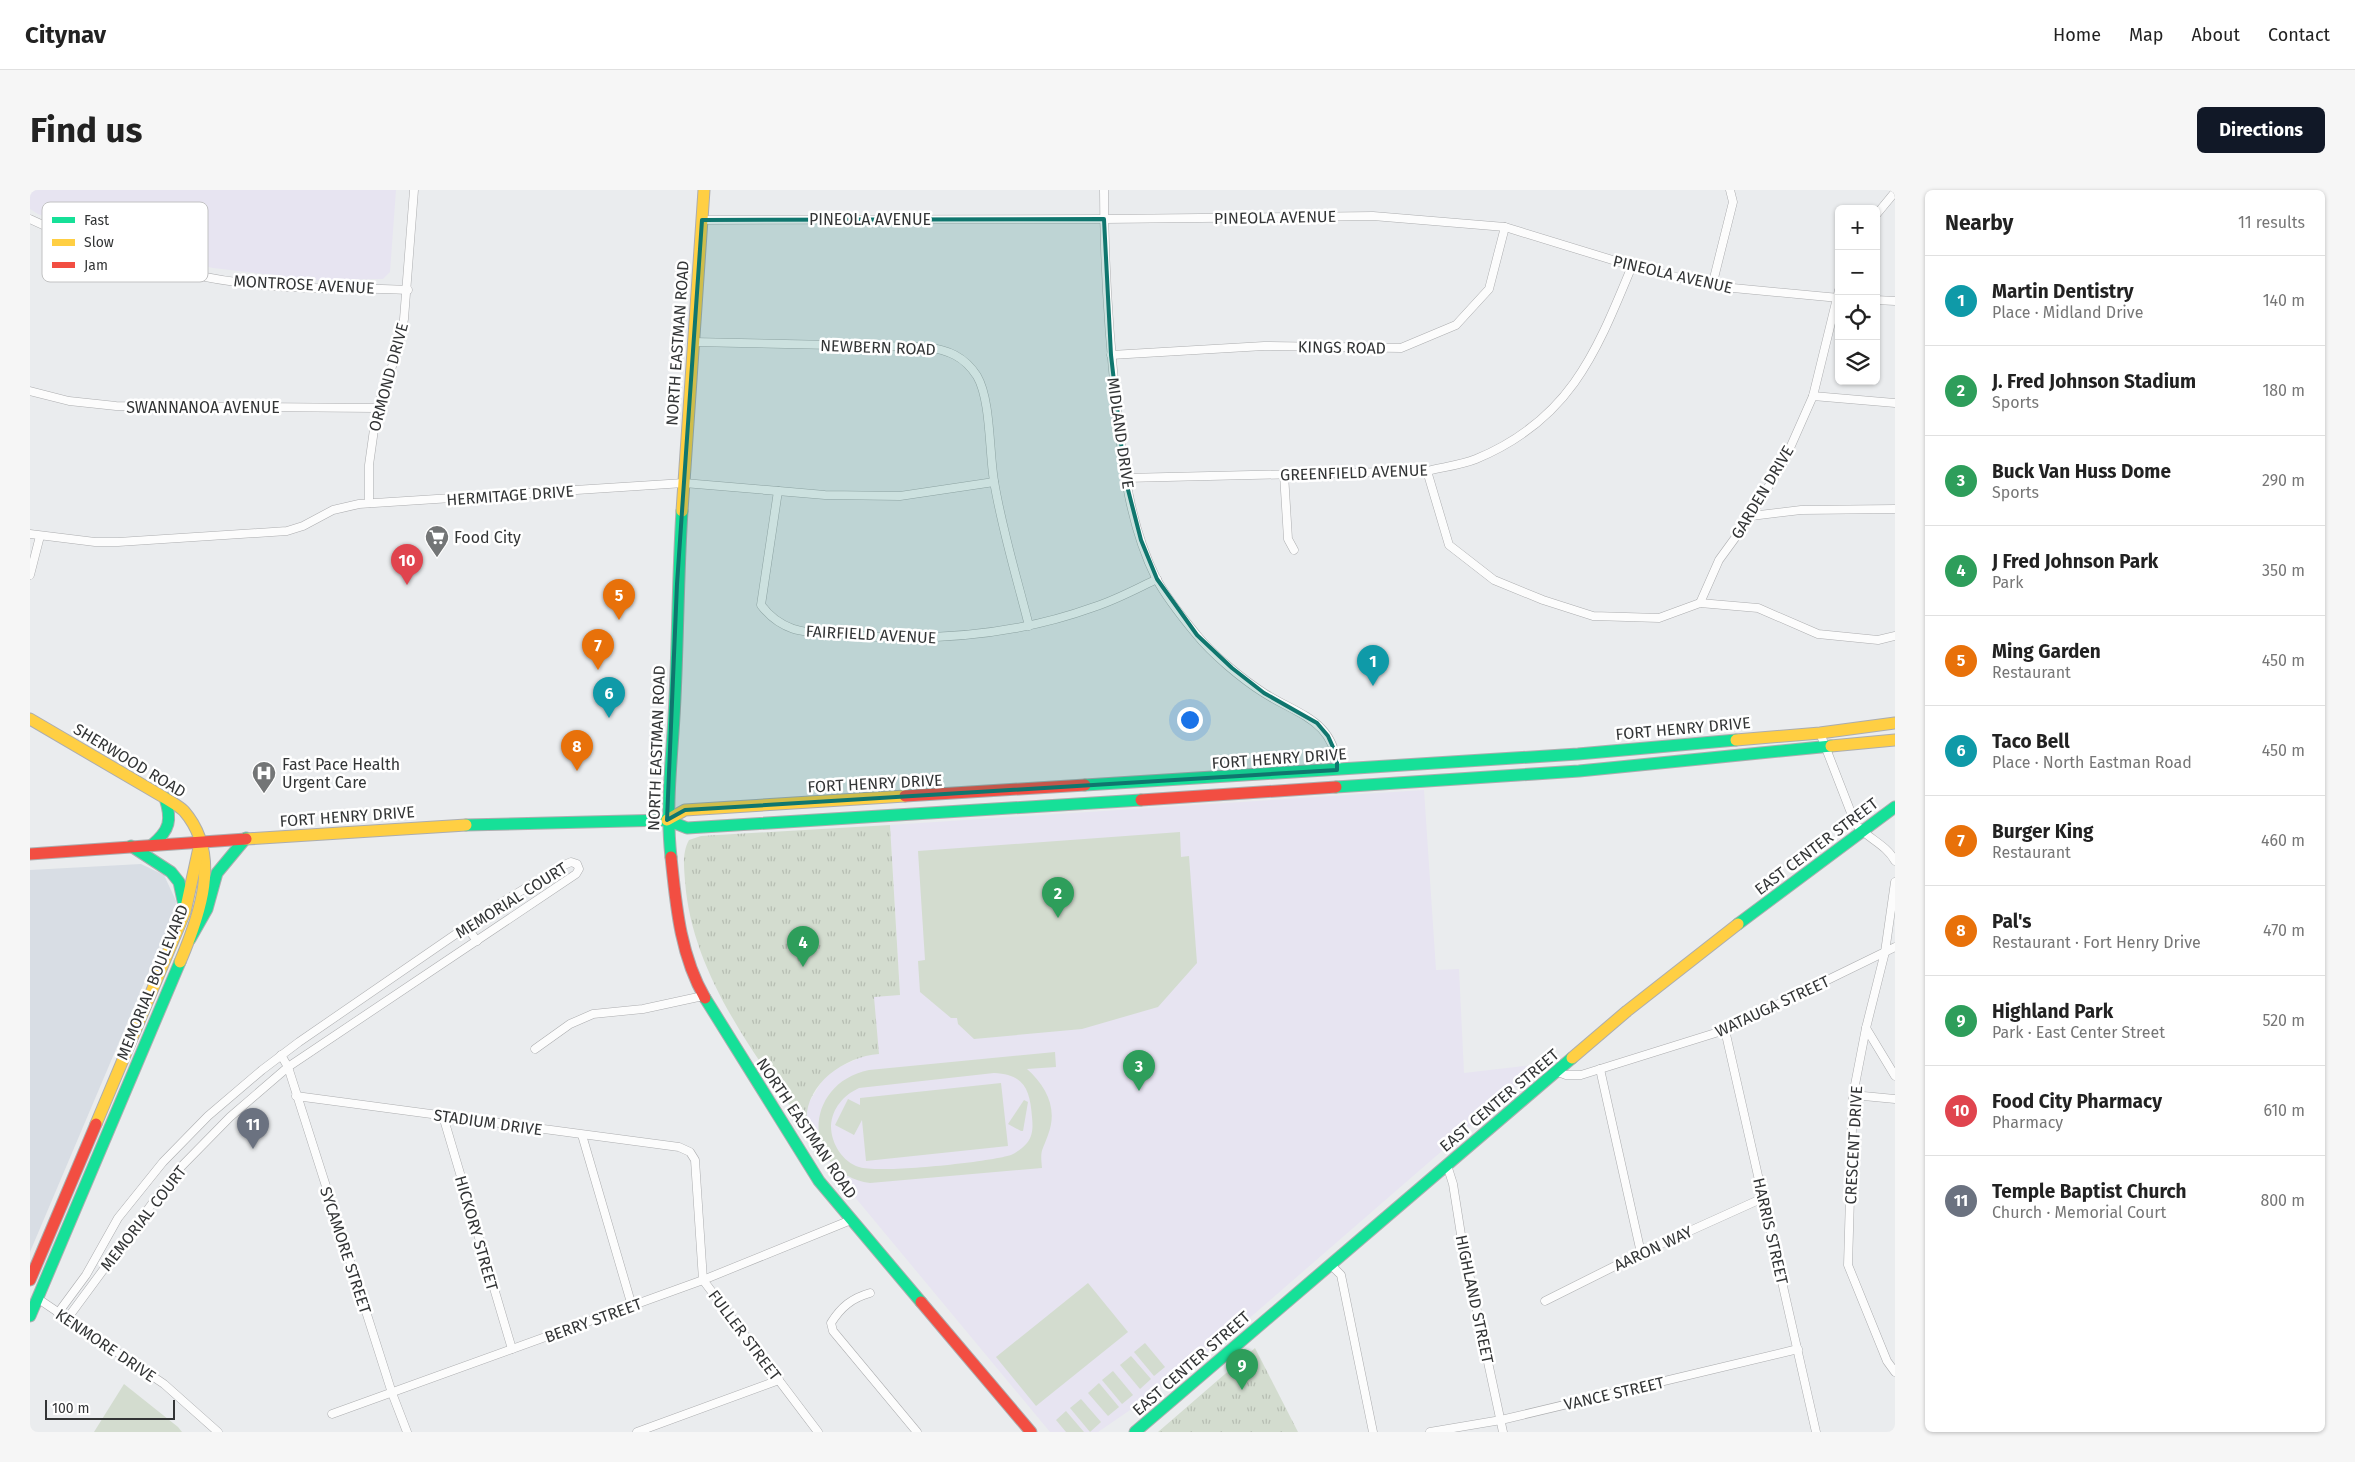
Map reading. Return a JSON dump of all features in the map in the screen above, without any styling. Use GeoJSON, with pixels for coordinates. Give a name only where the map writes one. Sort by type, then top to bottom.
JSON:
{"type":"FeatureCollection","features":[{"type":"Feature","properties":{"kind":"main road","name":"NORTH EASTMAN ROAD"},"geometry":{"type":"LineString","coordinates":[[704,190],[677,584],[675,697],[667,820],[678,925],[688,959],[704,996],[819,1181],[1031,1432]]}},
{"type":"Feature","properties":{"kind":"main road","name":"SHERWOOD ROAD"},"geometry":{"type":"LineString","coordinates":[[30,719],[183,810],[195,828],[200,842]]}},
{"type":"Feature","properties":{"kind":"main road","name":"FORT HENRY DRIVE"},"geometry":{"type":"LineString","coordinates":[[667,820],[685,810],[1578,754],[1820,733],[1895,723]]}},
{"type":"Feature","properties":{"kind":"main road","name":"FORT HENRY DRIVE"},"geometry":{"type":"LineString","coordinates":[[30,854],[446,825],[667,820],[686,828],[759,825],[1579,771],[1895,740]]}},
{"type":"Feature","properties":{"kind":"main road"},"geometry":{"type":"LineString","coordinates":[[152,845],[170,827],[172,819],[165,798]]}},
{"type":"Feature","properties":{"kind":"main road","name":"EAST CENTER STREET"},"geometry":{"type":"LineString","coordinates":[[1135,1432],[1627,1011],[1705,949],[1895,807]]}},
{"type":"Feature","properties":{"kind":"main road"},"geometry":{"type":"LineString","coordinates":[[190,939],[207,909],[217,872],[246,838]]}},
{"type":"Feature","properties":{"kind":"main road","name":"MEMORIAL BOULEVARD"},"geometry":{"type":"LineString","coordinates":[[30,1280],[185,912],[200,842]]}},
{"type":"Feature","properties":{"kind":"main road","name":"MEMORIAL BOULEVARD"},"geometry":{"type":"LineString","coordinates":[[30,1316],[34,1296],[87,1184],[190,939],[204,892],[206,865],[200,842]]}},
{"type":"Feature","properties":{"kind":"main road"},"geometry":{"type":"LineString","coordinates":[[131,846],[171,872],[178,882],[185,912]]}},
{"type":"Feature","properties":{"kind":"main road"},"geometry":{"type":"LineString","coordinates":[[72,1179],[87,1184]]}},
{"type":"Feature","properties":{"kind":"street","name":"ORMOND DRIVE"},"geometry":{"type":"LineString","coordinates":[[369,503],[369,465],[377,408],[399,347],[408,290],[414,190]]}},
{"type":"Feature","properties":{"kind":"street","name":"MIDLAND DRIVE"},"geometry":{"type":"LineString","coordinates":[[1104,190],[1111,355],[1124,478],[1141,540],[1157,579],[1197,635],[1232,668],[1264,693],[1316,723],[1328,736],[1336,756],[1337,770]]}},
{"type":"Feature","properties":{"kind":"street"},"geometry":{"type":"LineString","coordinates":[[1712,286],[1733,202],[1730,190]]}},
{"type":"Feature","properties":{"kind":"street"},"geometry":{"type":"LineString","coordinates":[[1880,210],[1895,192]]}},
{"type":"Feature","properties":{"kind":"street","name":"PINEOLA AVENUE"},"geometry":{"type":"LineString","coordinates":[[702,220],[1373,216],[1505,227],[1632,266],[1712,286],[1835,295]]}},
{"type":"Feature","properties":{"kind":"street","name":"MONTROSE AVENUE"},"geometry":{"type":"LineString","coordinates":[[30,219],[42,224]]}},
{"type":"Feature","properties":{"kind":"street","name":"KINGS ROAD"},"geometry":{"type":"LineString","coordinates":[[1111,355],[1264,346],[1401,348],[1456,325],[1489,289],[1505,227]]}},
{"type":"Feature","properties":{"kind":"street","name":"GREENFIELD AVENUE"},"geometry":{"type":"LineString","coordinates":[[1124,478],[1428,471],[1475,460],[1504,445],[1536,424],[1566,395],[1586,368],[1606,328],[1632,266]]}},
{"type":"Feature","properties":{"kind":"street","name":"MONTROSE AVENUE"},"geometry":{"type":"LineString","coordinates":[[208,276],[275,286],[408,290]]}},
{"type":"Feature","properties":{"kind":"street"},"geometry":{"type":"LineString","coordinates":[[1880,300],[1895,301]]}},
{"type":"Feature","properties":{"kind":"street","name":"GARDEN DRIVE"},"geometry":{"type":"LineString","coordinates":[[1700,602],[1719,560],[1752,516],[1786,457],[1813,396],[1835,307]]}},
{"type":"Feature","properties":{"kind":"street","name":"NEWBERN ROAD"},"geometry":{"type":"LineString","coordinates":[[693,342],[926,347],[948,350],[964,362],[976,375],[983,389],[994,482],[1028,626]]}},
{"type":"Feature","properties":{"kind":"street","name":"SWANNANOA AVENUE"},"geometry":{"type":"LineString","coordinates":[[30,391],[69,402],[116,406],[377,408]]}},
{"type":"Feature","properties":{"kind":"street"},"geometry":{"type":"LineString","coordinates":[[1813,396],[1895,403]]}},
{"type":"Feature","properties":{"kind":"street"},"geometry":{"type":"LineString","coordinates":[[1428,471],[1449,544],[1494,580],[1543,600],[1593,616],[1659,618],[1700,602],[1758,608],[1818,634],[1878,640],[1895,636]]}},
{"type":"Feature","properties":{"kind":"street"},"geometry":{"type":"LineString","coordinates":[[1284,474],[1288,539],[1294,550]]}},
{"type":"Feature","properties":{"kind":"street","name":"HERMITAGE DRIVE"},"geometry":{"type":"LineString","coordinates":[[30,534],[118,542],[273,533],[303,526],[333,510],[369,503],[684,483],[833,495],[900,496],[994,482]]}},
{"type":"Feature","properties":{"kind":"street","name":"FAIRFIELD AVENUE"},"geometry":{"type":"LineString","coordinates":[[778,491],[762,605],[769,615],[787,628],[855,636],[924,639],[978,635],[1028,626],[1095,607],[1157,579]]}},
{"type":"Feature","properties":{"kind":"street"},"geometry":{"type":"LineString","coordinates":[[1752,516],[1801,510],[1895,509]]}},
{"type":"Feature","properties":{"kind":"street"},"geometry":{"type":"LineString","coordinates":[[30,576],[40,536]]}},
{"type":"Feature","properties":{"kind":"street"},"geometry":{"type":"LineString","coordinates":[[1820,733],[1855,823],[1861,832],[1885,848],[1895,861]]}},
{"type":"Feature","properties":{"kind":"street","name":"MEMORIAL COURT"},"geometry":{"type":"LineString","coordinates":[[58,1313],[86,1274],[118,1218],[163,1162],[208,1116],[281,1055],[466,926],[562,866],[571,862],[577,864],[579,869],[576,874],[532,901],[477,941],[288,1067],[230,1118],[174,1174],[67,1319]]}},
{"type":"Feature","properties":{"kind":"street","name":"CRESCENT DRIVE"},"geometry":{"type":"LineString","coordinates":[[1895,882],[1885,952],[1866,1028],[1853,1095],[1848,1265],[1887,1361],[1895,1372]]}},
{"type":"Feature","properties":{"kind":"street"},"geometry":{"type":"LineString","coordinates":[[466,926],[477,941]]}},
{"type":"Feature","properties":{"kind":"street","name":"WATAUGA STREET"},"geometry":{"type":"LineString","coordinates":[[1558,1072],[1566,1075],[1581,1075],[1725,1030],[1895,947]]}},
{"type":"Feature","properties":{"kind":"street"},"geometry":{"type":"LineString","coordinates":[[535,1049],[570,1024],[593,1014],[658,1007],[704,996]]}},
{"type":"Feature","properties":{"kind":"street"},"geometry":{"type":"LineString","coordinates":[[1866,1028],[1895,1076]]}},
{"type":"Feature","properties":{"kind":"street","name":"HARRIS STREET"},"geometry":{"type":"LineString","coordinates":[[1725,1030],[1816,1432]]}},
{"type":"Feature","properties":{"kind":"street","name":"SYCAMORE STREET"},"geometry":{"type":"LineString","coordinates":[[281,1055],[288,1067],[392,1393],[407,1432]]}},
{"type":"Feature","properties":{"kind":"street"},"geometry":{"type":"LineString","coordinates":[[1600,1069],[1641,1253]]}},
{"type":"Feature","properties":{"kind":"street"},"geometry":{"type":"LineString","coordinates":[[1853,1095],[1895,1099]]}},
{"type":"Feature","properties":{"kind":"street","name":"STADIUM DRIVE"},"geometry":{"type":"LineString","coordinates":[[296,1096],[679,1147]]}},
{"type":"Feature","properties":{"kind":"street","name":"HICKORY STREET"},"geometry":{"type":"LineString","coordinates":[[443,1116],[512,1349]]}},
{"type":"Feature","properties":{"kind":"street"},"geometry":{"type":"LineString","coordinates":[[582,1135],[632,1306]]}},
{"type":"Feature","properties":{"kind":"street","name":"FULLER STREET"},"geometry":{"type":"LineString","coordinates":[[679,1147],[690,1152],[695,1160],[703,1280],[818,1432]]}},
{"type":"Feature","properties":{"kind":"street"},"geometry":{"type":"LineString","coordinates":[[163,1162],[174,1174]]}},
{"type":"Feature","properties":{"kind":"street","name":"HIGHLAND STREET"},"geometry":{"type":"LineString","coordinates":[[1447,1166],[1453,1184],[1462,1241],[1503,1432]]}},
{"type":"Feature","properties":{"kind":"street","name":"AARON WAY"},"geometry":{"type":"LineString","coordinates":[[1545,1301],[1641,1253],[1763,1198]]}},
{"type":"Feature","properties":{"kind":"street","name":"BERRY STREET"},"geometry":{"type":"LineString","coordinates":[[332,1414],[703,1280],[851,1220]]}},
{"type":"Feature","properties":{"kind":"street"},"geometry":{"type":"LineString","coordinates":[[1331,1264],[1341,1275],[1373,1432]]}},
{"type":"Feature","properties":{"kind":"street"},"geometry":{"type":"LineString","coordinates":[[870,1292],[852,1299],[837,1313],[831,1323],[832,1331],[917,1432]]}},
{"type":"Feature","properties":{"kind":"street","name":"KENMORE DRIVE"},"geometry":{"type":"LineString","coordinates":[[34,1296],[164,1384],[218,1432]]}},
{"type":"Feature","properties":{"kind":"street","name":"VANCE STREET"},"geometry":{"type":"LineString","coordinates":[[1430,1432],[1501,1420],[1798,1349]]}},
{"type":"Feature","properties":{"kind":"street"},"geometry":{"type":"LineString","coordinates":[[637,1432],[779,1380]]}},
{"type":"Feature","properties":{"kind":"highlighted area"},"geometry":{"type":"Polygon","coordinates":[[[1104,219],[1111,355],[1125,478],[1141,540],[1157,579],[1197,635],[1232,668],[1264,693],[1317,723],[1328,736],[1337,756],[1337,770],[685,810],[667,820],[677,584],[702,220],[1104,219]]]}},
{"type":"Feature","properties":{"kind":"shaded area"},"geometry":{"type":"Polygon","coordinates":[[[30,190],[396,190],[390,272],[383,279],[314,280],[208,267],[208,202],[42,202],[42,216],[30,209],[30,190]]]}},
{"type":"Feature","properties":{"kind":"shaded area"},"geometry":{"type":"Polygon","coordinates":[[[1424,790],[1436,970],[1459,969],[1464,1073],[1542,1064],[1238,1328],[1152,1395],[1098,1432],[1050,1432],[849,1190],[808,1132],[805,1116],[808,1104],[824,1078],[837,1068],[866,1055],[873,997],[900,994],[890,825],[1424,790]]]}},
{"type":"Feature","properties":{"kind":"shaded area"},"geometry":{"type":"Polygon","coordinates":[[[141,864],[164,875],[176,901],[175,910],[30,1252],[30,870],[141,864]]]}},
{"type":"Feature","properties":{"kind":"green space"},"geometry":{"type":"Polygon","coordinates":[[[890,825],[900,995],[874,997],[879,1054],[864,1056],[850,1062],[825,1078],[809,1103],[807,1117],[808,1132],[730,1014],[700,950],[690,916],[685,881],[685,850],[689,840],[701,836],[890,825]]]}},
{"type":"Feature","properties":{"kind":"green space"},"geometry":{"type":"Polygon","coordinates":[[[1180,832],[1181,857],[1189,856],[1197,963],[1158,1007],[1082,1029],[974,1039],[958,1024],[957,1018],[951,1018],[920,992],[918,961],[925,960],[918,851],[1180,832]]]}},
{"type":"Feature","properties":{"kind":"green space"},"geometry":{"type":"Polygon","coordinates":[[[1055,1052],[1056,1067],[1027,1069],[1040,1083],[1049,1099],[1051,1107],[1051,1125],[1041,1154],[1042,1168],[870,1183],[848,1176],[832,1163],[822,1147],[818,1128],[822,1109],[831,1092],[847,1078],[869,1070],[1055,1052]],[[994,1073],[859,1088],[848,1094],[836,1108],[831,1126],[833,1139],[843,1157],[853,1165],[870,1169],[934,1166],[981,1161],[1011,1155],[1022,1148],[1029,1140],[1032,1131],[1031,1108],[1030,1099],[1024,1086],[1013,1077],[994,1073]]]}},
{"type":"Feature","properties":{"kind":"green space"},"geometry":{"type":"Polygon","coordinates":[[[1001,1083],[1008,1146],[866,1161],[862,1120],[854,1135],[835,1125],[848,1099],[860,1105],[860,1098],[1001,1083]]]}},
{"type":"Feature","properties":{"kind":"green space"},"geometry":{"type":"Polygon","coordinates":[[[1024,1100],[1028,1102],[1023,1131],[1021,1131],[1008,1124],[1024,1100]]]}},
{"type":"Feature","properties":{"kind":"green space"},"geometry":{"type":"Polygon","coordinates":[[[1088,1283],[1128,1332],[1036,1406],[996,1357],[1088,1283]]]}},
{"type":"Feature","properties":{"kind":"green space"},"geometry":{"type":"Polygon","coordinates":[[[1145,1343],[1165,1367],[1154,1376],[1134,1352],[1145,1343]]]}},
{"type":"Feature","properties":{"kind":"green space"},"geometry":{"type":"Polygon","coordinates":[[[1255,1348],[1298,1432],[1158,1432],[1255,1348]]]}},
{"type":"Feature","properties":{"kind":"green space"},"geometry":{"type":"Polygon","coordinates":[[[1131,1356],[1151,1379],[1140,1389],[1120,1365],[1131,1356]]]}},
{"type":"Feature","properties":{"kind":"green space"},"geometry":{"type":"Polygon","coordinates":[[[1113,1371],[1133,1395],[1122,1404],[1102,1380],[1113,1371]]]}},
{"type":"Feature","properties":{"kind":"green space"},"geometry":{"type":"Polygon","coordinates":[[[1099,1383],[1119,1407],[1108,1416],[1088,1393],[1099,1383]]]}},
{"type":"Feature","properties":{"kind":"green space"},"geometry":{"type":"Polygon","coordinates":[[[124,1384],[178,1427],[182,1432],[94,1432],[124,1384]]]}},
{"type":"Feature","properties":{"kind":"green space"},"geometry":{"type":"Polygon","coordinates":[[[1081,1399],[1101,1422],[1090,1432],[1070,1408],[1081,1399]]]}},
{"type":"Feature","properties":{"kind":"green space"},"geometry":{"type":"Polygon","coordinates":[[[1066,1411],[1084,1432],[1066,1432],[1056,1420],[1066,1411]]]}},
{"type":"Feature","properties":{"kind":"traffic: fast"},"geometry":{"type":"LineString","coordinates":[[671,857],[669,797],[682,511]]}},
{"type":"Feature","properties":{"kind":"traffic: fast"},"geometry":{"type":"LineString","coordinates":[[1085,785],[1578,754],[1736,740]]}},
{"type":"Feature","properties":{"kind":"traffic: fast"},"geometry":{"type":"LineString","coordinates":[[1336,787],[1579,771],[1831,746]]}},
{"type":"Feature","properties":{"kind":"traffic: fast"},"geometry":{"type":"LineString","coordinates":[[152,845],[163,834],[168,824],[169,819],[165,798]]}},
{"type":"Feature","properties":{"kind":"traffic: fast"},"geometry":{"type":"LineString","coordinates":[[466,825],[667,820],[687,828],[1141,800]]}},
{"type":"Feature","properties":{"kind":"traffic: fast"},"geometry":{"type":"LineString","coordinates":[[1738,924],[1895,807]]}},
{"type":"Feature","properties":{"kind":"traffic: fast"},"geometry":{"type":"LineString","coordinates":[[190,939],[207,909],[217,873],[246,838]]}},
{"type":"Feature","properties":{"kind":"traffic: fast"},"geometry":{"type":"LineString","coordinates":[[131,846],[171,872],[179,882],[185,910]]}},
{"type":"Feature","properties":{"kind":"traffic: fast"},"geometry":{"type":"LineString","coordinates":[[30,1316],[180,962]]}},
{"type":"Feature","properties":{"kind":"traffic: fast"},"geometry":{"type":"LineString","coordinates":[[705,998],[819,1181],[921,1302]]}},
{"type":"Feature","properties":{"kind":"traffic: fast"},"geometry":{"type":"LineString","coordinates":[[1135,1432],[1572,1058]]}},
{"type":"Feature","properties":{"kind":"traffic: slow"},"geometry":{"type":"LineString","coordinates":[[682,511],[704,190]]}},
{"type":"Feature","properties":{"kind":"traffic: slow"},"geometry":{"type":"LineString","coordinates":[[30,719],[165,798],[184,811],[196,828],[205,866],[204,885],[194,925],[180,962]]}},
{"type":"Feature","properties":{"kind":"traffic: slow"},"geometry":{"type":"LineString","coordinates":[[1736,740],[1820,733],[1895,723]]}},
{"type":"Feature","properties":{"kind":"traffic: slow"},"geometry":{"type":"LineString","coordinates":[[1831,746],[1895,740]]}},
{"type":"Feature","properties":{"kind":"traffic: slow"},"geometry":{"type":"LineString","coordinates":[[667,820],[685,810],[905,796]]}},
{"type":"Feature","properties":{"kind":"traffic: slow"},"geometry":{"type":"LineString","coordinates":[[246,839],[466,825]]}},
{"type":"Feature","properties":{"kind":"traffic: slow"},"geometry":{"type":"LineString","coordinates":[[96,1124],[185,912],[200,843]]}},
{"type":"Feature","properties":{"kind":"traffic: slow"},"geometry":{"type":"LineString","coordinates":[[1572,1058],[1627,1011],[1738,924]]}},
{"type":"Feature","properties":{"kind":"traffic: jam"},"geometry":{"type":"LineString","coordinates":[[905,796],[1085,785]]}},
{"type":"Feature","properties":{"kind":"traffic: jam"},"geometry":{"type":"LineString","coordinates":[[1141,800],[1336,787]]}},
{"type":"Feature","properties":{"kind":"traffic: jam"},"geometry":{"type":"LineString","coordinates":[[30,854],[246,839]]}},
{"type":"Feature","properties":{"kind":"traffic: jam"},"geometry":{"type":"LineString","coordinates":[[671,857],[680,929],[690,965],[705,998]]}},
{"type":"Feature","properties":{"kind":"traffic: jam"},"geometry":{"type":"LineString","coordinates":[[30,1280],[96,1124]]}},
{"type":"Feature","properties":{"kind":"traffic: jam"},"geometry":{"type":"LineString","coordinates":[[921,1302],[1031,1432]]}},
{"type":"Feature","properties":{"kind":"place","name":"Food City"},"geometry":{"type":"Point","coordinates":[437,558]}},
{"type":"Feature","properties":{"kind":"place","name":"Food City Pharmacy"},"geometry":{"type":"Point","coordinates":[407,585]}},
{"type":"Feature","properties":{"kind":"place","name":"Ming Garden"},"geometry":{"type":"Point","coordinates":[619,620]}},
{"type":"Feature","properties":{"kind":"place","name":"Burger King"},"geometry":{"type":"Point","coordinates":[598,670]}},
{"type":"Feature","properties":{"kind":"place","name":"Martin Dentistry"},"geometry":{"type":"Point","coordinates":[1373,686]}},
{"type":"Feature","properties":{"kind":"place","name":"Taco Bell"},"geometry":{"type":"Point","coordinates":[609,718]}},
{"type":"Feature","properties":{"kind":"place","name":"Pal's"},"geometry":{"type":"Point","coordinates":[577,771]}},
{"type":"Feature","properties":{"kind":"place","name":"Fast Pace Health Urgent Care"},"geometry":{"type":"Point","coordinates":[264,794]}},
{"type":"Feature","properties":{"kind":"place","name":"J. Fred Johnson Stadium"},"geometry":{"type":"Point","coordinates":[1058,918]}},
{"type":"Feature","properties":{"kind":"place","name":"J Fred Johnson Park"},"geometry":{"type":"Point","coordinates":[803,967]}},
{"type":"Feature","properties":{"kind":"place","name":"Buck Van Huss Dome"},"geometry":{"type":"Point","coordinates":[1139,1091]}},
{"type":"Feature","properties":{"kind":"place","name":"Temple Baptist Church"},"geometry":{"type":"Point","coordinates":[253,1149]}},
{"type":"Feature","properties":{"kind":"place","name":"Highland Park"},"geometry":{"type":"Point","coordinates":[1242,1390]}}]}
